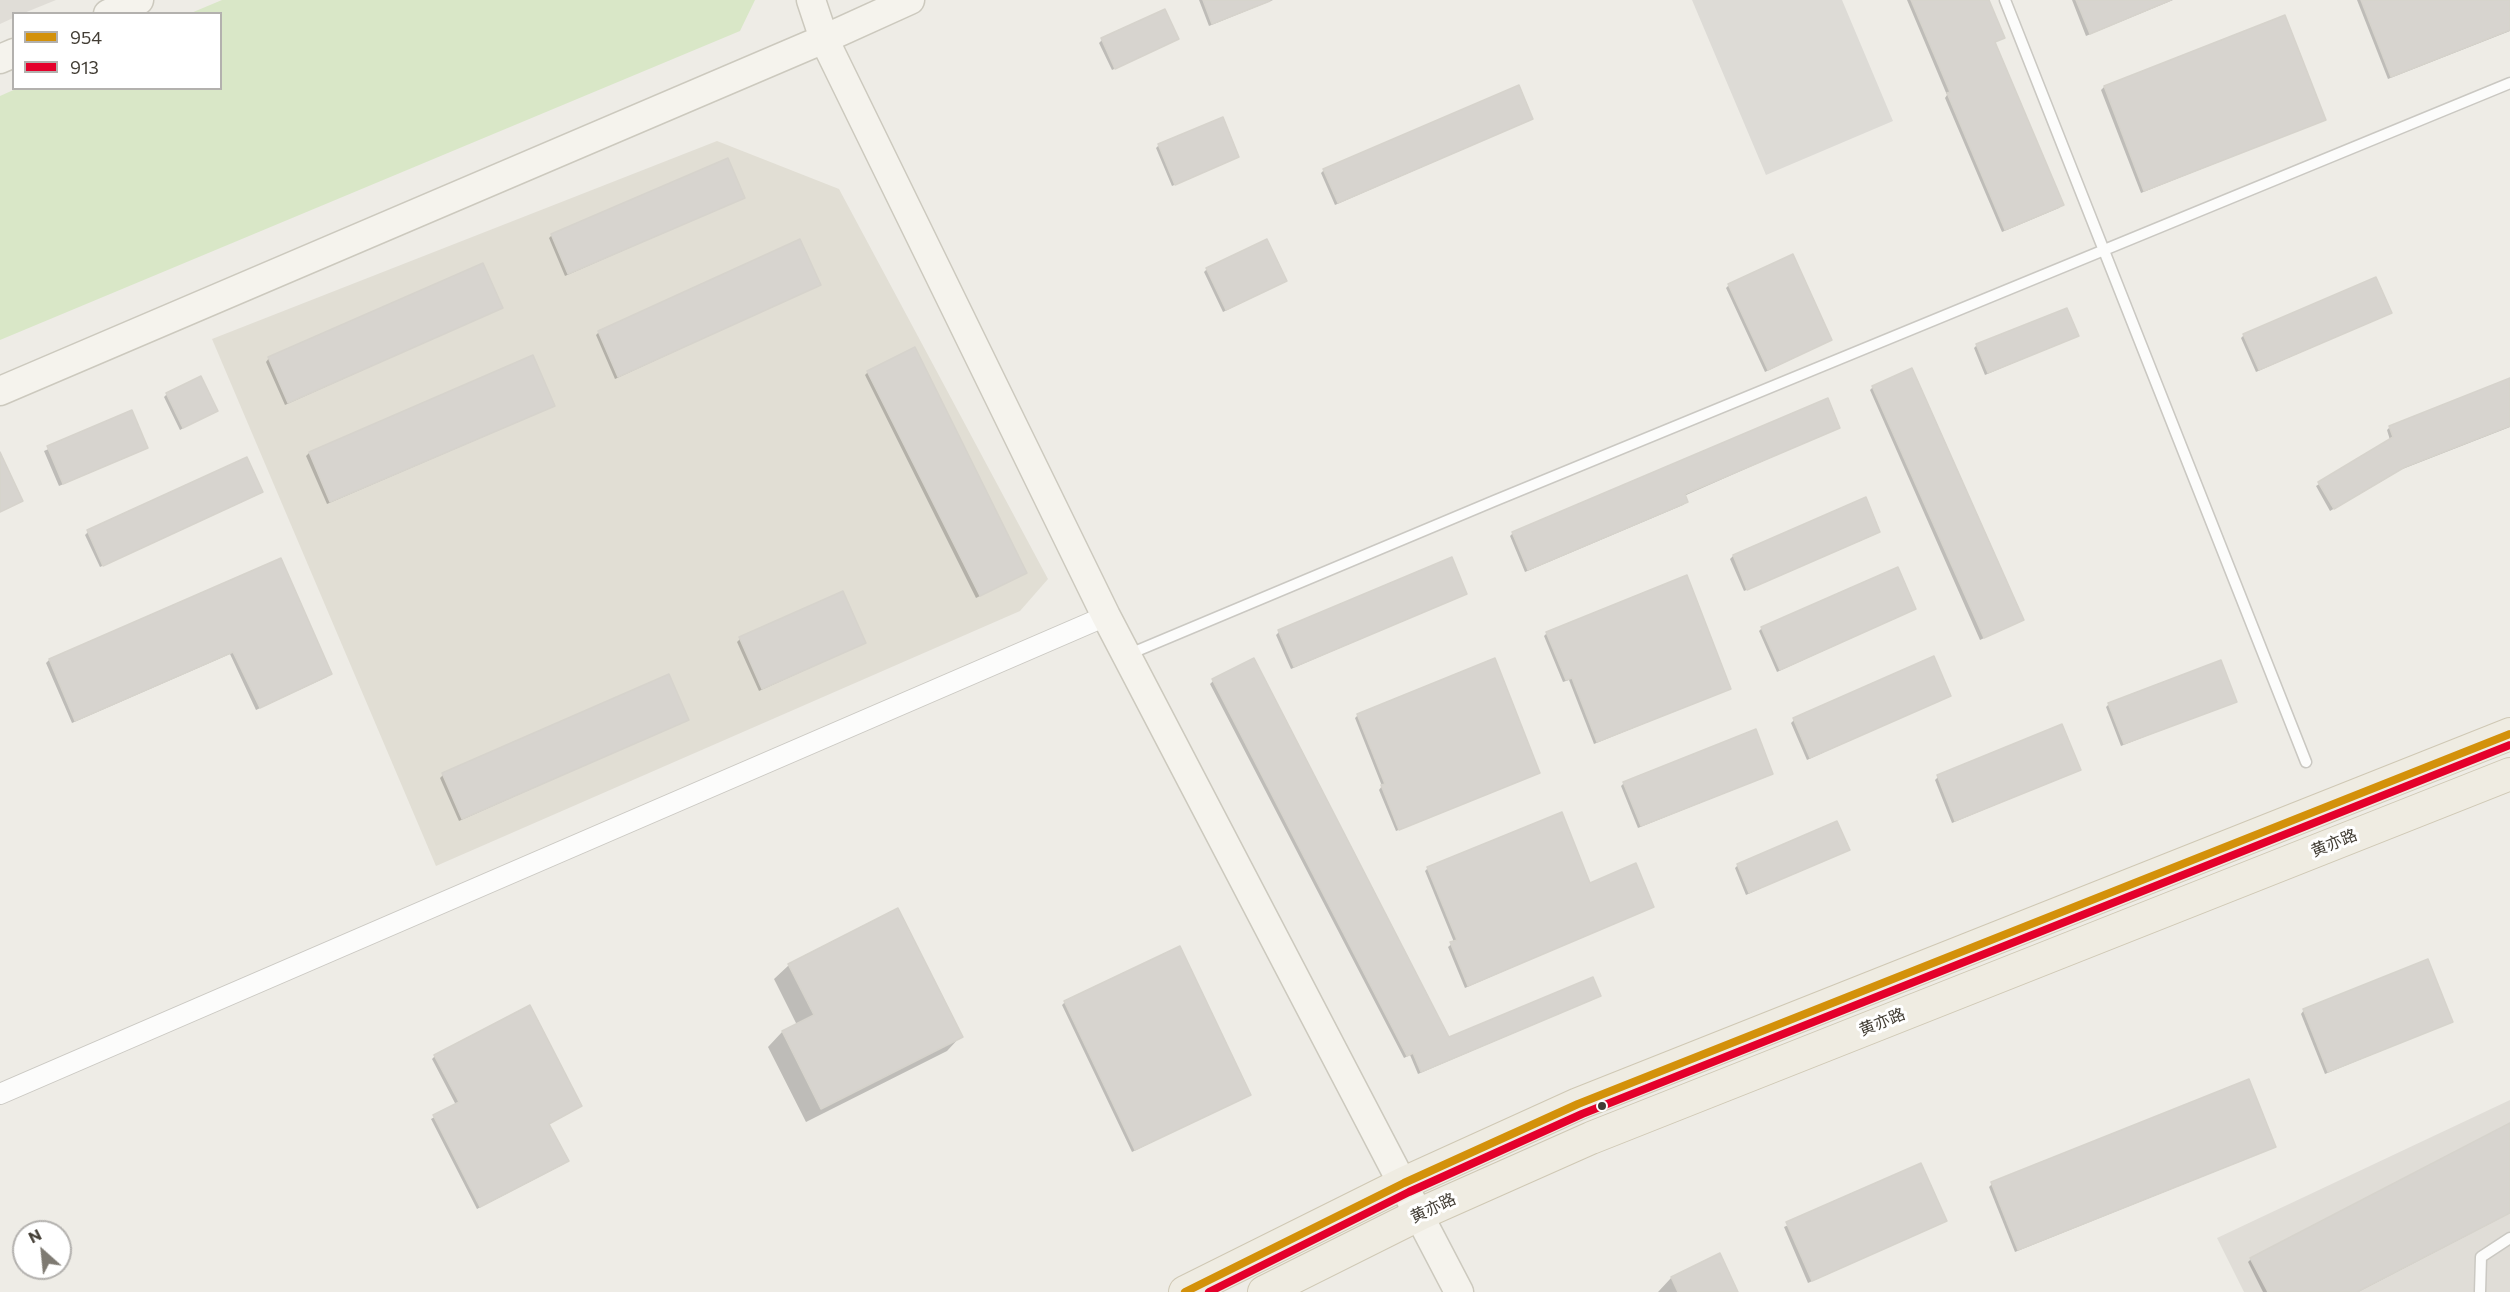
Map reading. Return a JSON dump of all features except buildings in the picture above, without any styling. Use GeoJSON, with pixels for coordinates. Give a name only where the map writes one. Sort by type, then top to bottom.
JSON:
{"type":"FeatureCollection","features":[{"type":"Feature","properties":{"kind":"main road","name":"黄亦路"},"geometry":{"type":"LineString","coordinates":[[1185,1292],[1404,1183],[1578,1104],[2510,734]]}},
{"type":"Feature","properties":{"kind":"main road","name":"黄亦路"},"geometry":{"type":"LineString","coordinates":[[1264,1292],[1420,1214],[1610,1130],[2510,774]]}},
{"type":"Feature","properties":{"kind":"street"},"geometry":{"type":"LineString","coordinates":[[112,12],[139,0]]}},
{"type":"Feature","properties":{"kind":"street"},"geometry":{"type":"LineString","coordinates":[[812,0],[824,39],[1106,616],[1459,1292]]}},
{"type":"Feature","properties":{"kind":"street"},"geometry":{"type":"LineString","coordinates":[[0,391],[824,39],[910,0]]}},
{"type":"Feature","properties":{"kind":"street"},"geometry":{"type":"LineString","coordinates":[[0,1094],[1106,616]]}},
{"type":"Feature","properties":{"kind":"lane"},"geometry":{"type":"LineString","coordinates":[[2005,0],[2306,762]]}},
{"type":"Feature","properties":{"kind":"lane"},"geometry":{"type":"LineString","coordinates":[[1127,655],[2510,83]]}},
{"type":"Feature","properties":{"kind":"lane"},"geometry":{"type":"LineString","coordinates":[[2480,1292],[2481,1257],[2510,1238]]}},
{"type":"Feature","properties":{"kind":"shaded area"},"geometry":{"type":"Polygon","coordinates":[[[0,0],[56,0],[26,12],[12,12],[12,18],[0,24],[0,0]]]}},
{"type":"Feature","properties":{"kind":"shaded area"},"geometry":{"type":"Polygon","coordinates":[[[1692,0],[1842,0],[1893,121],[1766,175],[1692,0]]]}},
{"type":"Feature","properties":{"kind":"shaded area"},"geometry":{"type":"Polygon","coordinates":[[[717,141],[839,189],[1048,579],[1020,611],[436,866],[212,339],[717,141]]]}},
{"type":"Feature","properties":{"kind":"shaded area"},"geometry":{"type":"Polygon","coordinates":[[[2510,1100],[2510,1292],[2244,1292],[2217,1238],[2510,1100]]]}},
{"type":"Feature","properties":{"kind":"green space"},"geometry":{"type":"Polygon","coordinates":[[[222,0],[755,0],[740,31],[0,340],[0,96],[14,90],[222,90],[222,12],[193,12],[222,0]]]}},
{"type":"Feature","properties":{"kind":"transit line","name":"954"},"geometry":{"type":"LineString","coordinates":[[1185,1292],[1404,1183],[1578,1104],[2510,734]]}},
{"type":"Feature","properties":{"kind":"transit line","name":"913"},"geometry":{"type":"LineString","coordinates":[[1209,1292],[1409,1192],[1582,1114],[2510,745]]}}]}
